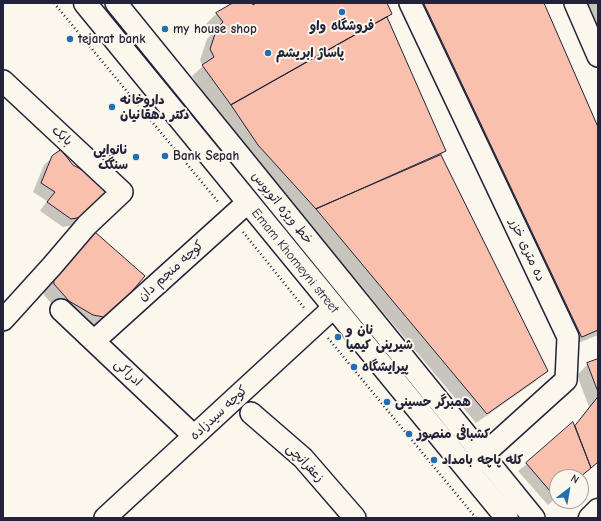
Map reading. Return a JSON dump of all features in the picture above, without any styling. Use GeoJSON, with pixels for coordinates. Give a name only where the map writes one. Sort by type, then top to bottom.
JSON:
{"type":"FeatureCollection","features":[{"type":"Feature","properties":{"kind":"main road","name":"Emam Khomeyni street"},"geometry":{"type":"LineString","coordinates":[[85,3],[333,308],[507,518]]}},
{"type":"Feature","properties":{"kind":"main road"},"geometry":{"type":"LineString","coordinates":[[590,518],[598,510]]}},
{"type":"Feature","properties":{"kind":"street","name":"خط ویژه اتوبوس"},"geometry":{"type":"LineString","coordinates":[[116,3],[534,518]]}},
{"type":"Feature","properties":{"kind":"street","name":"ده متری خزر"},"geometry":{"type":"LineString","coordinates":[[410,3],[568,337],[566,380],[467,470]]}},
{"type":"Feature","properties":{"kind":"street"},"geometry":{"type":"LineString","coordinates":[[575,3],[598,56]]}},
{"type":"Feature","properties":{"kind":"street","name":"بابک"},"geometry":{"type":"LineString","coordinates":[[3,81],[122,192],[87,225],[3,320]]}},
{"type":"Feature","properties":{"kind":"street","name":"کوچه منجم دان"},"geometry":{"type":"LineString","coordinates":[[94,341],[230,216],[248,202]]}},
{"type":"Feature","properties":{"kind":"street","name":"کوچه سیدزاده"},"geometry":{"type":"LineString","coordinates":[[105,518],[333,308]]}},
{"type":"Feature","properties":{"kind":"street","name":"ادراکی"},"geometry":{"type":"LineString","coordinates":[[61,310],[194,436]]}},
{"type":"Feature","properties":{"kind":"street","name":"زعفرانچی"},"geometry":{"type":"LineString","coordinates":[[251,413],[303,458],[355,518]]}},
{"type":"Feature","properties":{"kind":"path"},"geometry":{"type":"LineString","coordinates":[[54,3],[476,518]]}},
{"type":"Feature","properties":{"kind":"building","name":"پاساژ ابریشم"},"geometry":{"type":"Polygon","coordinates":[[[233,3],[252,3],[253,5],[256,3],[387,3],[392,14],[231,105],[202,65],[214,57],[210,49],[217,28],[223,22],[216,13],[233,3]]]}},
{"type":"Feature","properties":{"kind":"building"},"geometry":{"type":"Polygon","coordinates":[[[424,3],[544,3],[598,127],[598,330],[582,337],[424,3]]]}},
{"type":"Feature","properties":{"kind":"building"},"geometry":{"type":"Polygon","coordinates":[[[387,17],[446,151],[316,209],[258,145],[231,105],[387,17]]]}},
{"type":"Feature","properties":{"kind":"building"},"geometry":{"type":"Polygon","coordinates":[[[61,150],[73,165],[84,171],[108,195],[89,216],[71,219],[47,202],[55,192],[41,183],[52,156],[61,150]]]}},
{"type":"Feature","properties":{"kind":"building"},"geometry":{"type":"Polygon","coordinates":[[[441,155],[548,371],[487,414],[316,209],[441,155]]]}},
{"type":"Feature","properties":{"kind":"building"},"geometry":{"type":"Polygon","coordinates":[[[87,225],[145,276],[109,318],[93,315],[69,301],[54,284],[52,266],[87,225]]]}},
{"type":"Feature","properties":{"kind":"building"},"geometry":{"type":"Polygon","coordinates":[[[598,359],[598,392],[587,363],[598,359]]]}},
{"type":"Feature","properties":{"kind":"building"},"geometry":{"type":"Polygon","coordinates":[[[598,397],[598,462],[591,468],[575,426],[598,397]]]}},
{"type":"Feature","properties":{"kind":"building"},"geometry":{"type":"Polygon","coordinates":[[[573,422],[591,468],[589,470],[549,469],[549,490],[526,463],[573,422]]]}},
{"type":"Feature","properties":{"kind":"place","name":"فروشگاه واو"},"geometry":{"type":"Point","coordinates":[342,12]}},
{"type":"Feature","properties":{"kind":"place","name":"my house shop"},"geometry":{"type":"Point","coordinates":[165,29]}},
{"type":"Feature","properties":{"kind":"place","name":"tejarat bank"},"geometry":{"type":"Point","coordinates":[70,39]}},
{"type":"Feature","properties":{"kind":"place","name":"پاساژ ابریشم"},"geometry":{"type":"Point","coordinates":[268,53]}},
{"type":"Feature","properties":{"kind":"place","name":"داروخانه دکتر دهقانیان"},"geometry":{"type":"Point","coordinates":[112,107]}},
{"type":"Feature","properties":{"kind":"place","name":"Bank Sepah"},"geometry":{"type":"Point","coordinates":[165,156]}},
{"type":"Feature","properties":{"kind":"place","name":"نانوایی سنگک"},"geometry":{"type":"Point","coordinates":[136,157]}},
{"type":"Feature","properties":{"kind":"place","name":"نان و شیرینی کیمیا"},"geometry":{"type":"Point","coordinates":[338,337]}},
{"type":"Feature","properties":{"kind":"place","name":"پیرایشگاه"},"geometry":{"type":"Point","coordinates":[354,367]}},
{"type":"Feature","properties":{"kind":"place","name":"همبرگر حسینی"},"geometry":{"type":"Point","coordinates":[387,402]}},
{"type":"Feature","properties":{"kind":"place","name":"کشبافی منصور"},"geometry":{"type":"Point","coordinates":[409,434]}},
{"type":"Feature","properties":{"kind":"place","name":"کله پاچه بامداد"},"geometry":{"type":"Point","coordinates":[434,460]}}]}
